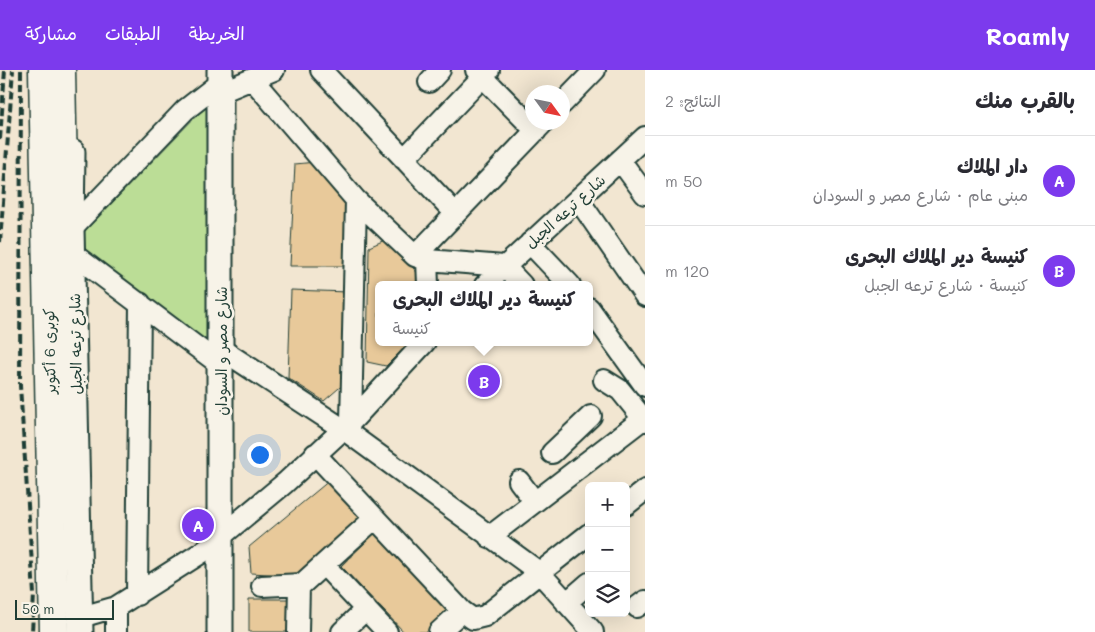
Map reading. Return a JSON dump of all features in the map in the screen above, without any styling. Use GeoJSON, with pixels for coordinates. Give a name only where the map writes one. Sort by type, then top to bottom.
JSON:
{"type":"FeatureCollection","features":[{"type":"Feature","properties":{"kind":"highway","name":"كوبرى 6 أكتوبر"},"geometry":{"type":"LineString","coordinates":[[42,70],[54,632]]}},
{"type":"Feature","properties":{"kind":"highway","name":"كوبرى 6 أكتوبر"},"geometry":{"type":"LineString","coordinates":[[61,70],[78,627]]}},
{"type":"Feature","properties":{"kind":"main road","name":"شارع ترعه الجبل"},"geometry":{"type":"LineString","coordinates":[[74,70],[70,229],[73,254],[78,627]]}},
{"type":"Feature","properties":{"kind":"main road","name":"شارع مصر و السودان"},"geometry":{"type":"LineString","coordinates":[[220,632],[221,81]]}},
{"type":"Feature","properties":{"kind":"street"},"geometry":{"type":"LineString","coordinates":[[70,229],[186,110],[221,81],[253,80],[274,70]]}},
{"type":"Feature","properties":{"kind":"street"},"geometry":{"type":"LineString","coordinates":[[321,70],[455,213]]}},
{"type":"Feature","properties":{"kind":"street"},"geometry":{"type":"LineString","coordinates":[[570,96],[595,70]]}},
{"type":"Feature","properties":{"kind":"street"},"geometry":{"type":"LineString","coordinates":[[404,158],[483,72],[525,113]]}},
{"type":"Feature","properties":{"kind":"street"},"geometry":{"type":"LineString","coordinates":[[253,80],[356,200],[421,258],[494,279]]}},
{"type":"Feature","properties":{"kind":"street"},"geometry":{"type":"LineString","coordinates":[[421,258],[455,213],[537,130]]}},
{"type":"Feature","properties":{"kind":"street","name":"شارع ترعه الجبل"},"geometry":{"type":"LineString","coordinates":[[494,279],[530,243],[645,137]]}},
{"type":"Feature","properties":{"kind":"street"},"geometry":{"type":"LineString","coordinates":[[620,160],[645,194]]}},
{"type":"Feature","properties":{"kind":"street"},"geometry":{"type":"LineString","coordinates":[[578,199],[645,296]]}},
{"type":"Feature","properties":{"kind":"street"},"geometry":{"type":"LineString","coordinates":[[347,426],[356,200]]}},
{"type":"Feature","properties":{"kind":"street"},"geometry":{"type":"LineString","coordinates":[[530,243],[566,281]]}},
{"type":"Feature","properties":{"kind":"street"},"geometry":{"type":"LineString","coordinates":[[73,254],[140,303],[221,358],[347,426],[489,537],[539,572],[593,632]]}},
{"type":"Feature","properties":{"kind":"street"},"geometry":{"type":"LineString","coordinates":[[421,258],[427,281]]}},
{"type":"Feature","properties":{"kind":"street"},"geometry":{"type":"LineString","coordinates":[[137,595],[140,303]]}},
{"type":"Feature","properties":{"kind":"street"},"geometry":{"type":"LineString","coordinates":[[489,537],[644,420],[612,385],[642,381],[593,314]]}},
{"type":"Feature","properties":{"kind":"street"},"geometry":{"type":"LineString","coordinates":[[78,627],[137,595],[175,571],[221,537],[347,426],[421,346]]}},
{"type":"Feature","properties":{"kind":"street"},"geometry":{"type":"LineString","coordinates":[[581,467],[557,448],[591,416]]}},
{"type":"Feature","properties":{"kind":"street"},"geometry":{"type":"LineString","coordinates":[[315,454],[462,611],[473,619],[485,616],[585,537]]}},
{"type":"Feature","properties":{"kind":"street"},"geometry":{"type":"LineString","coordinates":[[519,481],[536,502]]}},
{"type":"Feature","properties":{"kind":"street"},"geometry":{"type":"LineString","coordinates":[[630,502],[645,490]]}},
{"type":"Feature","properties":{"kind":"street"},"geometry":{"type":"LineString","coordinates":[[262,586],[299,586],[375,518]]}},
{"type":"Feature","properties":{"kind":"street"},"geometry":{"type":"LineString","coordinates":[[324,564],[388,632]]}},
{"type":"Feature","properties":{"kind":"street"},"geometry":{"type":"LineString","coordinates":[[298,632],[299,586]]}},
{"type":"Feature","properties":{"kind":"street"},"geometry":{"type":"LineString","coordinates":[[566,603],[585,586]]}},
{"type":"Feature","properties":{"kind":"street"},"geometry":{"type":"LineString","coordinates":[[116,607],[116,632]]}},
{"type":"Feature","properties":{"kind":"street"},"geometry":{"type":"LineString","coordinates":[[342,632],[366,609]]}},
{"type":"Feature","properties":{"kind":"street"},"geometry":{"type":"LineString","coordinates":[[439,632],[462,611]]}},
{"type":"Feature","properties":{"kind":"green space"},"geometry":{"type":"Polygon","coordinates":[[[208,104],[207,347],[83,255],[83,233],[208,104]]]}},
{"type":"Feature","properties":{"kind":"building"},"geometry":{"type":"Polygon","coordinates":[[[316,162],[350,199],[348,266],[290,266],[295,164],[316,162]]]}},
{"type":"Feature","properties":{"kind":"building"},"geometry":{"type":"Polygon","coordinates":[[[387,239],[422,278],[422,281],[375,281],[375,346],[406,346],[386,366],[367,362],[369,247],[387,239]]]}},
{"type":"Feature","properties":{"kind":"building"},"geometry":{"type":"Polygon","coordinates":[[[291,290],[348,292],[346,382],[324,401],[288,378],[291,290]]]}},
{"type":"Feature","properties":{"kind":"building"},"geometry":{"type":"Polygon","coordinates":[[[330,480],[364,516],[301,576],[251,573],[249,547],[330,480]]]}},
{"type":"Feature","properties":{"kind":"building"},"geometry":{"type":"Polygon","coordinates":[[[375,533],[449,610],[428,632],[404,632],[341,566],[375,533]]]}},
{"type":"Feature","properties":{"kind":"building"},"geometry":{"type":"Polygon","coordinates":[[[249,599],[295,599],[294,632],[249,632],[249,599]]]}},
{"type":"Feature","properties":{"kind":"railway"},"geometry":{"type":"LineString","coordinates":[[0,139],[5,70]]}},
{"type":"Feature","properties":{"kind":"railway"},"geometry":{"type":"LineString","coordinates":[[0,242],[13,70]]}},
{"type":"Feature","properties":{"kind":"railway"},"geometry":{"type":"LineString","coordinates":[[21,70],[20,386],[34,594],[32,632]]}},
{"type":"Feature","properties":{"kind":"place","name":"كنيسة دير الملاك البحرى"},"geometry":{"type":"Point","coordinates":[484,381]}},
{"type":"Feature","properties":{"kind":"place","name":"دار الملاك"},"geometry":{"type":"Point","coordinates":[198,525]}}]}
